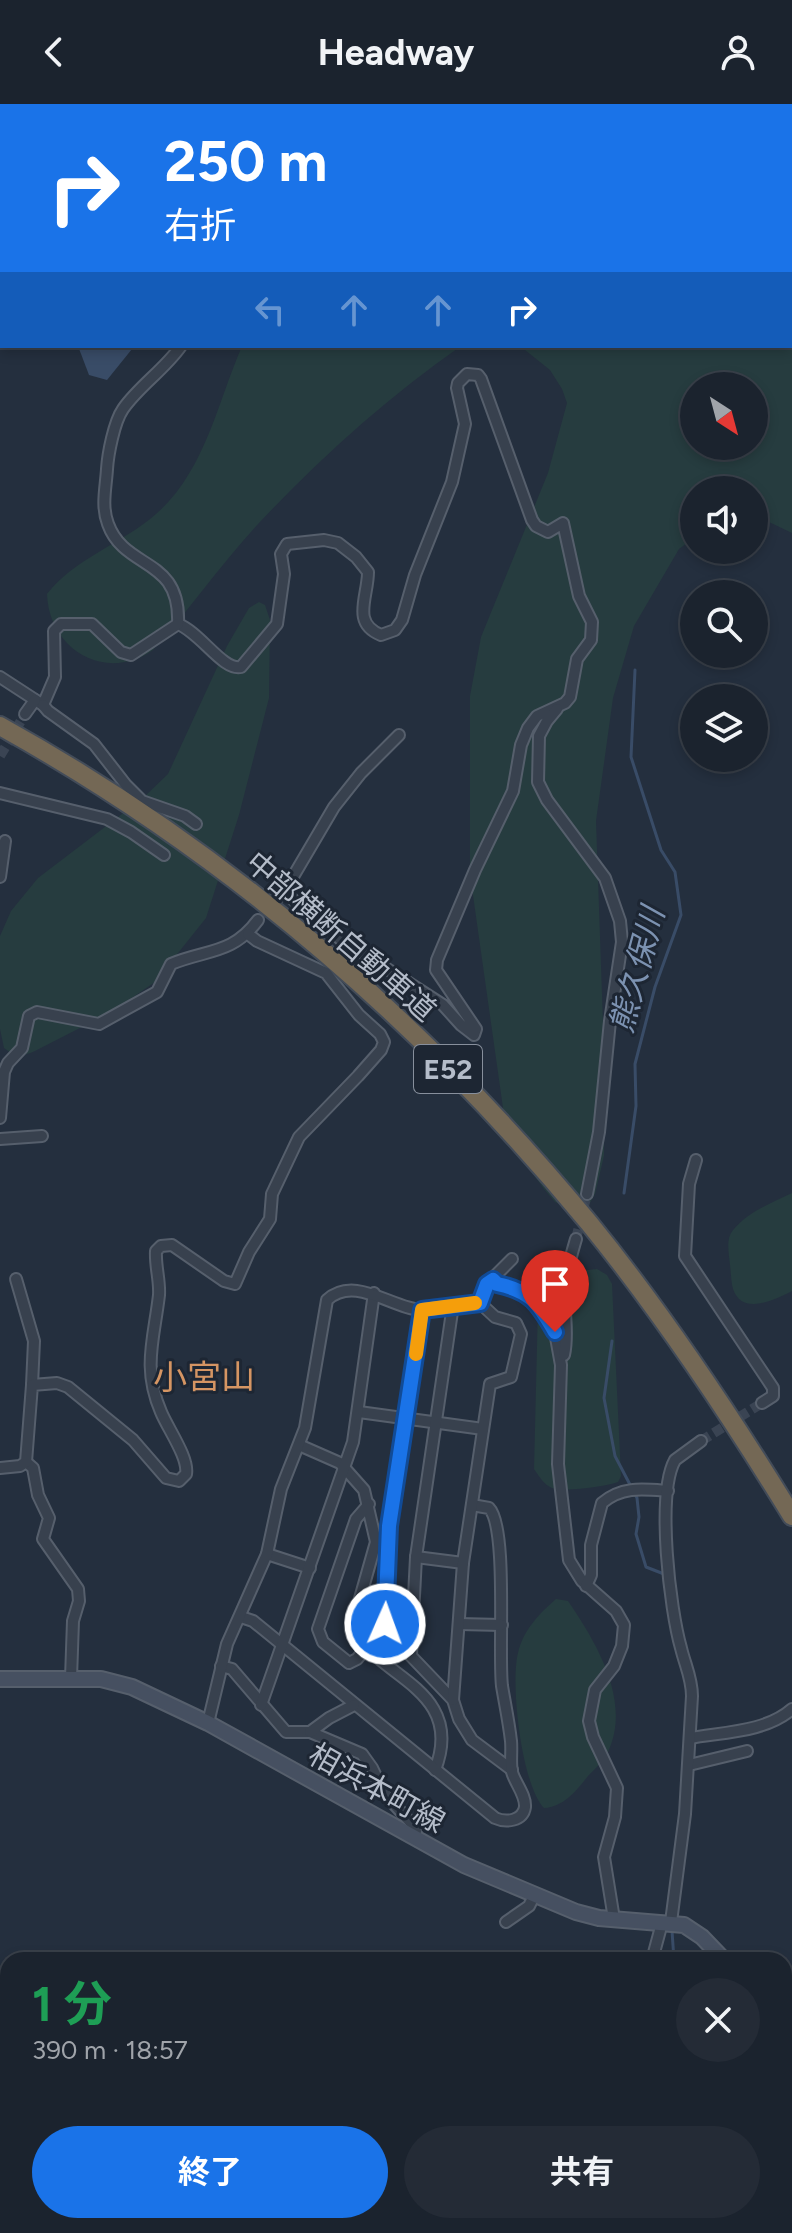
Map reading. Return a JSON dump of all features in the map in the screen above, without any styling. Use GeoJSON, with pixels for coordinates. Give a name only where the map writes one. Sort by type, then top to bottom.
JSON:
{"type":"FeatureCollection","features":[{"type":"Feature","properties":{"kind":"highway","name":"中部横断自動車道"},"geometry":{"type":"LineString","coordinates":[[0,726],[49,753],[160,824],[264,902],[350,973],[412,1030],[588,1222],[639,1287],[713,1392],[792,1516]]}},
{"type":"Feature","properties":{"kind":"main road","name":"相浜本町線"},"geometry":{"type":"LineString","coordinates":[[0,1679],[101,1679],[132,1687],[208,1723],[464,1865],[564,1909],[614,1919],[667,1923],[693,1930],[716,1952]]}},
{"type":"Feature","properties":{"kind":"street"},"geometry":{"type":"LineString","coordinates":[[178,624],[178,611],[165,576],[117,540],[106,520],[104,502],[107,458],[123,409],[138,388],[179,348]]}},
{"type":"Feature","properties":{"kind":"street"},"geometry":{"type":"LineString","coordinates":[[178,624],[196,633],[227,665],[236,669],[241,667],[277,624],[284,574],[281,554],[284,546],[291,541],[324,540],[338,543],[350,551],[368,572],[362,615],[366,625],[381,635],[395,630],[402,620],[415,575],[452,482],[465,424],[457,388],[462,378],[472,373],[478,375],[532,520],[548,532],[563,523],[579,596],[592,622],[591,640],[577,659],[573,688],[565,703],[553,712],[539,736],[538,782],[547,800],[605,878],[620,921],[622,942],[610,1021],[599,1132],[587,1194]]}},
{"type":"Feature","properties":{"kind":"street"},"geometry":{"type":"LineString","coordinates":[[25,714],[39,702],[55,677],[54,631],[61,624],[92,624],[121,652],[131,655],[178,624]]}},
{"type":"Feature","properties":{"kind":"street"},"geometry":{"type":"LineString","coordinates":[[0,677],[94,744],[142,801],[185,816],[196,824]]}},
{"type":"Feature","properties":{"kind":"street"},"geometry":{"type":"LineString","coordinates":[[399,735],[361,773],[334,807],[280,896],[443,1005],[474,1035],[476,1029],[436,970],[437,960],[513,791],[521,745],[528,728],[537,716],[565,703]]}},
{"type":"Feature","properties":{"kind":"street"},"geometry":{"type":"LineString","coordinates":[[0,793],[107,819],[164,855]]}},
{"type":"Feature","properties":{"kind":"street"},"geometry":{"type":"LineString","coordinates":[[0,877],[5,841]]}},
{"type":"Feature","properties":{"kind":"street"},"geometry":{"type":"LineString","coordinates":[[0,1118],[4,1072],[22,1048],[26,1020],[33,1012],[99,1024],[157,992],[171,964],[229,946],[248,934],[258,920]]}},
{"type":"Feature","properties":{"kind":"street"},"geometry":{"type":"LineString","coordinates":[[32,1385],[62,1384],[133,1440],[166,1478],[179,1481],[186,1474],[187,1464],[172,1438],[156,1398],[150,1362],[150,1340],[159,1296],[156,1251],[161,1246],[172,1245],[224,1281],[235,1284],[270,1219],[272,1194],[299,1137],[366,1067],[384,1042],[326,973],[248,934]]}},
{"type":"Feature","properties":{"kind":"street"},"geometry":{"type":"LineString","coordinates":[[0,1139],[42,1136]]}},
{"type":"Feature","properties":{"kind":"street"},"geometry":{"type":"LineString","coordinates":[[696,1160],[689,1184],[685,1256],[773,1388],[773,1396],[762,1403]]}},
{"type":"Feature","properties":{"kind":"street"},"geometry":{"type":"LineString","coordinates":[[576,1239],[564,1291],[568,1335],[561,1365],[558,1464],[569,1560],[586,1586],[621,1617],[625,1635],[614,1666],[595,1690],[589,1721],[590,1730],[617,1788],[615,1817],[604,1857],[614,1919]]}},
{"type":"Feature","properties":{"kind":"street"},"geometry":{"type":"LineString","coordinates":[[480,1303],[487,1284],[512,1259]]}},
{"type":"Feature","properties":{"kind":"street"},"geometry":{"type":"LineString","coordinates":[[16,1279],[34,1341],[26,1462]]}},
{"type":"Feature","properties":{"kind":"street"},"geometry":{"type":"LineString","coordinates":[[493,1280],[526,1292],[536,1302],[555,1332],[561,1365]]}},
{"type":"Feature","properties":{"kind":"street"},"geometry":{"type":"LineString","coordinates":[[208,1723],[227,1644],[267,1554],[281,1489],[305,1428],[327,1300],[337,1293],[374,1293],[422,1310],[480,1303],[495,1317],[516,1323],[521,1334],[511,1377],[490,1384],[463,1563],[453,1700],[459,1719],[472,1740],[512,1770]]}},
{"type":"Feature","properties":{"kind":"street"},"geometry":{"type":"LineString","coordinates":[[261,1705],[345,1468],[359,1412],[374,1293]]}},
{"type":"Feature","properties":{"kind":"street"},"geometry":{"type":"LineString","coordinates":[[411,1655],[416,1557],[453,1305]]}},
{"type":"Feature","properties":{"kind":"street"},"geometry":{"type":"LineString","coordinates":[[422,1310],[389,1526],[385,1624],[388,1632],[453,1700]]}},
{"type":"Feature","properties":{"kind":"street"},"geometry":{"type":"LineString","coordinates":[[359,1412],[483,1429]]}},
{"type":"Feature","properties":{"kind":"street"},"geometry":{"type":"LineString","coordinates":[[655,1952],[667,1923],[679,1877],[689,1765],[692,1683],[680,1647],[666,1560],[668,1491],[675,1460],[701,1441]]}},
{"type":"Feature","properties":{"kind":"street"},"geometry":{"type":"LineString","coordinates":[[299,1445],[345,1468],[364,1490],[376,1542],[354,1626],[366,1648],[393,1668],[430,1705],[440,1723],[442,1735],[435,1770]]}},
{"type":"Feature","properties":{"kind":"street"},"geometry":{"type":"LineString","coordinates":[[0,1468],[20,1466],[26,1462]]}},
{"type":"Feature","properties":{"kind":"street"},"geometry":{"type":"LineString","coordinates":[[26,1462],[33,1468],[38,1495],[49,1518],[43,1539],[78,1589],[79,1601],[73,1621],[71,1678]]}},
{"type":"Feature","properties":{"kind":"street"},"geometry":{"type":"LineString","coordinates":[[586,1586],[591,1575],[591,1545],[602,1503],[630,1489],[668,1491]]}},
{"type":"Feature","properties":{"kind":"street"},"geometry":{"type":"LineString","coordinates":[[366,1648],[349,1663],[323,1642],[318,1629],[356,1519],[369,1504]]}},
{"type":"Feature","properties":{"kind":"street"},"geometry":{"type":"LineString","coordinates":[[241,1617],[253,1621],[495,1818],[509,1822],[523,1813],[525,1806],[512,1770],[510,1731],[502,1683],[502,1625],[495,1518],[489,1508],[472,1505]]}},
{"type":"Feature","properties":{"kind":"street"},"geometry":{"type":"LineString","coordinates":[[267,1554],[310,1568]]}},
{"type":"Feature","properties":{"kind":"street"},"geometry":{"type":"LineString","coordinates":[[416,1557],[463,1563]]}},
{"type":"Feature","properties":{"kind":"street"},"geometry":{"type":"LineString","coordinates":[[459,1624],[502,1625]]}},
{"type":"Feature","properties":{"kind":"street"},"geometry":{"type":"LineString","coordinates":[[221,1666],[232,1669],[286,1732],[310,1732],[354,1705]]}},
{"type":"Feature","properties":{"kind":"street"},"geometry":{"type":"LineString","coordinates":[[690,1738],[753,1727],[782,1718],[792,1709]]}},
{"type":"Feature","properties":{"kind":"street"},"geometry":{"type":"LineString","coordinates":[[310,1732],[367,1759],[384,1793],[412,1824],[416,1831],[414,1838]]}},
{"type":"Feature","properties":{"kind":"street"},"geometry":{"type":"LineString","coordinates":[[689,1765],[747,1751]]}},
{"type":"Feature","properties":{"kind":"street"},"geometry":{"type":"LineString","coordinates":[[506,1922],[529,1906],[534,1896]]}},
{"type":"Feature","properties":{"kind":"green space"},"geometry":{"type":"Polygon","coordinates":[[[241,348],[458,348],[381,407],[306,475],[245,539],[153,650],[117,663],[99,662],[83,655],[69,645],[58,631],[50,614],[47,594],[71,571],[156,514],[187,478],[208,436],[241,348]]]}},
{"type":"Feature","properties":{"kind":"green space"},"geometry":{"type":"Polygon","coordinates":[[[522,348],[792,348],[792,533],[768,522],[768,476],[680,476],[680,548],[634,626],[613,698],[596,821],[604,1052],[604,1156],[595,1194],[590,1203],[578,1211],[555,1202],[544,1189],[523,1160],[504,1115],[470,874],[470,696],[481,637],[548,473],[567,403],[550,370],[522,348]]]}},
{"type":"Feature","properties":{"kind":"green space"},"geometry":{"type":"Polygon","coordinates":[[[259,602],[265,605],[270,620],[269,698],[239,815],[206,918],[155,982],[113,1011],[35,1051],[23,1055],[12,1053],[4,1048],[0,1029],[0,936],[11,911],[38,878],[143,798],[168,774],[227,646],[249,608],[259,602]]]}},
{"type":"Feature","properties":{"kind":"green space"},"geometry":{"type":"Polygon","coordinates":[[[792,1193],[792,1291],[760,1304],[744,1302],[737,1297],[732,1286],[729,1237],[754,1212],[792,1193]]]}},
{"type":"Feature","properties":{"kind":"green space"},"geometry":{"type":"Polygon","coordinates":[[[597,1269],[607,1275],[612,1284],[621,1476],[618,1482],[603,1486],[552,1488],[534,1469],[538,1305],[546,1283],[558,1274],[597,1269]]]}},
{"type":"Feature","properties":{"kind":"green space"},"geometry":{"type":"Polygon","coordinates":[[[556,1599],[568,1601],[599,1653],[608,1673],[616,1713],[614,1733],[604,1758],[569,1797],[558,1805],[544,1808],[536,1796],[524,1757],[517,1710],[516,1668],[520,1645],[528,1629],[556,1599]]]}},
{"type":"Feature","properties":{"kind":"water"},"geometry":{"type":"Polygon","coordinates":[[[79,348],[132,348],[107,380],[89,375],[79,348]]]}},
{"type":"Feature","properties":{"kind":"waterway","name":"熊久保川"},"geometry":{"type":"LineString","coordinates":[[624,1193],[636,1106],[635,1064],[655,987],[681,915],[675,872],[661,850],[631,757],[635,670]]}},
{"type":"Feature","properties":{"kind":"waterway","name":"熊久保川"},"geometry":{"type":"LineString","coordinates":[[612,1341],[604,1398],[615,1456],[637,1498],[639,1517],[636,1534],[646,1567],[664,1574]]}},
{"type":"Feature","properties":{"kind":"waterway","name":"熊久保川"},"geometry":{"type":"LineString","coordinates":[[672,1931],[673,1952]]}},
{"type":"Feature","properties":{"kind":"tunnel"},"geometry":{"type":"LineString","coordinates":[[0,756],[25,714]]}},
{"type":"Feature","properties":{"kind":"tunnel"},"geometry":{"type":"LineString","coordinates":[[576,1239],[587,1194]]}},
{"type":"Feature","properties":{"kind":"tunnel"},"geometry":{"type":"LineString","coordinates":[[701,1441],[762,1403]]}},
{"type":"Feature","properties":{"kind":"slow traffic"},"geometry":{"type":"LineString","coordinates":[[416,1354],[422,1310],[475,1303]]}},
{"type":"Feature","properties":{"kind":"district","name":"小宮山"},"geometry":{"type":"Point","coordinates":[204,1377]}},
{"type":"Feature","properties":{"kind":"route"},"geometry":{"type":"LineString","coordinates":[[385,1624],[389,1526],[422,1310],[480,1303],[487,1284],[493,1280],[526,1292],[555,1332]]}}]}
